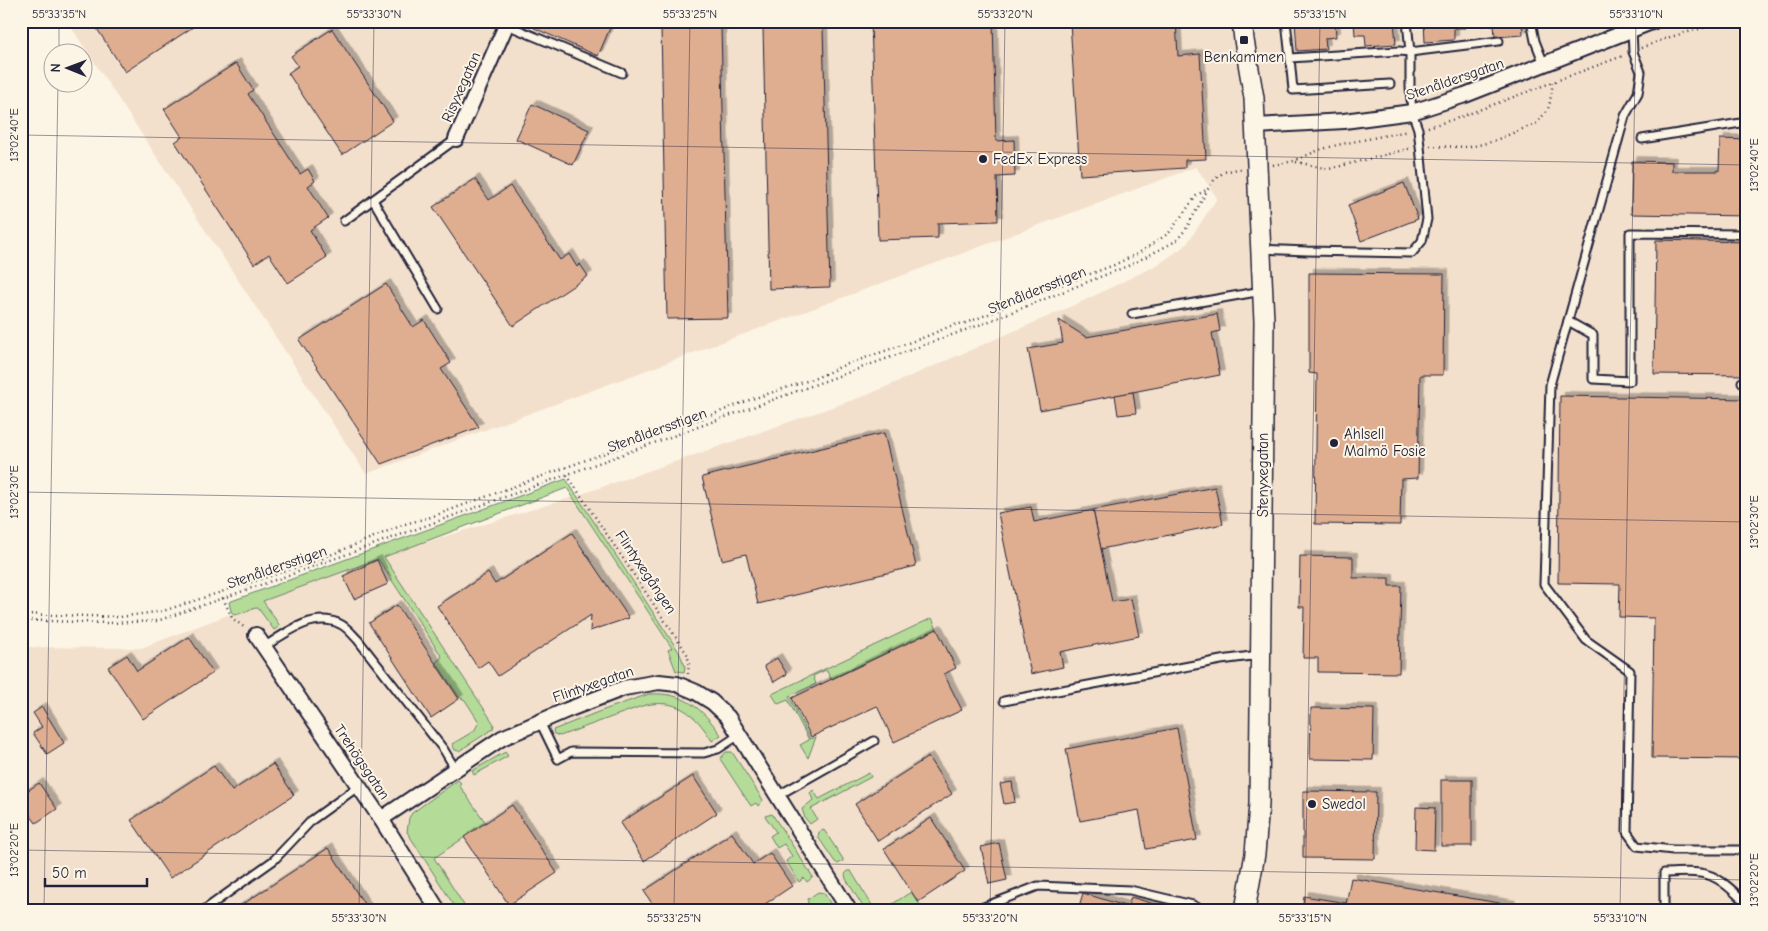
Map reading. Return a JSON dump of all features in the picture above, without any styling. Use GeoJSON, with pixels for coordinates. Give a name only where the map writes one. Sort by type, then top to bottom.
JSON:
{"type":"FeatureCollection","features":[{"type":"Feature","properties":{"kind":"street","name":"Stenyxegatan"},"geometry":{"type":"LineString","coordinates":[[1230,21],[1243,31],[1254,98],[1264,321],[1259,804],[1255,854],[1245,910]]}},
{"type":"Feature","properties":{"kind":"street","name":"Stenåldersgatan"},"geometry":{"type":"LineString","coordinates":[[1256,126],[1344,121],[1412,112],[1466,95],[1544,64],[1632,25],[1654,21]]}},
{"type":"Feature","properties":{"kind":"street","name":"Risyxegatan"},"geometry":{"type":"LineString","coordinates":[[456,139],[508,23]]}},
{"type":"Feature","properties":{"kind":"street","name":"Trehögsgatan"},"geometry":{"type":"LineString","coordinates":[[260,641],[381,819],[438,910]]}},
{"type":"Feature","properties":{"kind":"street","name":"Flintyxegatan"},"geometry":{"type":"LineString","coordinates":[[381,819],[502,738],[624,688],[659,682],[677,684],[712,702],[728,717],[849,910]]}},
{"type":"Feature","properties":{"kind":"lane"},"geometry":{"type":"LineString","coordinates":[[1286,21],[1292,90],[1390,84]]}},
{"type":"Feature","properties":{"kind":"lane"},"geometry":{"type":"LineString","coordinates":[[1261,249],[1412,253],[1422,241],[1427,219],[1418,130],[1412,112],[1407,21]]}},
{"type":"Feature","properties":{"kind":"lane"},"geometry":{"type":"LineString","coordinates":[[1531,21],[1535,41],[1544,64]]}},
{"type":"Feature","properties":{"kind":"lane"},"geometry":{"type":"LineString","coordinates":[[508,23],[622,73]]}},
{"type":"Feature","properties":{"kind":"lane"},"geometry":{"type":"LineString","coordinates":[[1632,25],[1633,52],[1641,72],[1638,93],[1625,116],[1550,385],[1544,584],[1586,640],[1630,671],[1627,832],[1637,846],[1673,850],[1747,850]]}},
{"type":"Feature","properties":{"kind":"lane"},"geometry":{"type":"LineString","coordinates":[[1290,58],[1399,50],[1410,52],[1499,42]]}},
{"type":"Feature","properties":{"kind":"lane"},"geometry":{"type":"LineString","coordinates":[[1642,139],[1747,122]]}},
{"type":"Feature","properties":{"kind":"lane"},"geometry":{"type":"LineString","coordinates":[[344,221],[456,139]]}},
{"type":"Feature","properties":{"kind":"lane"},"geometry":{"type":"LineString","coordinates":[[373,200],[438,309]]}},
{"type":"Feature","properties":{"kind":"lane"},"geometry":{"type":"LineString","coordinates":[[1568,321],[1593,335],[1593,379],[1630,381],[1630,232],[1747,234]]}},
{"type":"Feature","properties":{"kind":"lane"},"geometry":{"type":"LineString","coordinates":[[1132,314],[1263,291]]}},
{"type":"Feature","properties":{"kind":"lane"},"geometry":{"type":"LineString","coordinates":[[260,641],[311,621],[329,620],[342,624],[358,640],[381,669],[444,750],[456,770]]}},
{"type":"Feature","properties":{"kind":"lane"},"geometry":{"type":"LineString","coordinates":[[1004,701],[1261,654]]}},
{"type":"Feature","properties":{"kind":"lane"},"geometry":{"type":"LineString","coordinates":[[540,722],[558,758],[571,752],[704,753],[718,749],[739,735]]}},
{"type":"Feature","properties":{"kind":"lane"},"geometry":{"type":"LineString","coordinates":[[777,796],[874,741]]}},
{"type":"Feature","properties":{"kind":"lane"},"geometry":{"type":"LineString","coordinates":[[204,910],[274,860],[312,820],[359,786]]}},
{"type":"Feature","properties":{"kind":"lane"},"geometry":{"type":"LineString","coordinates":[[1664,910],[1664,873],[1693,872],[1710,875],[1728,886],[1747,904]]}},
{"type":"Feature","properties":{"kind":"lane"},"geometry":{"type":"LineString","coordinates":[[976,910],[1038,886],[1130,890],[1193,905],[1202,910]]}},
{"type":"Feature","properties":{"kind":"path"},"geometry":{"type":"LineString","coordinates":[[1294,161],[1329,170],[1420,146],[1470,147],[1491,142],[1537,123],[1548,109],[1553,82]]}},
{"type":"Feature","properties":{"kind":"path","name":"Stenåldersstigen"},"geometry":{"type":"LineString","coordinates":[[21,620],[108,623],[157,621],[568,475],[982,324],[1130,265],[1176,241],[1196,214],[1215,179],[1224,172],[1235,168],[1257,167]]}},
{"type":"Feature","properties":{"kind":"path"},"geometry":{"type":"LineString","coordinates":[[21,614],[120,616],[163,611],[316,561],[405,524],[430,517],[681,424],[704,418],[752,399],[816,378],[842,366],[925,337],[953,325],[966,323],[996,311],[1012,302],[1027,299],[1053,287],[1114,265],[1139,253],[1169,233],[1197,196],[1208,189]]}},
{"type":"Feature","properties":{"kind":"path","name":"Flintyxegången"},"geometry":{"type":"LineString","coordinates":[[568,475],[687,654],[689,670],[686,688]]}},
{"type":"Feature","properties":{"kind":"path"},"geometry":{"type":"LineString","coordinates":[[222,598],[232,618],[260,641]]}},
{"type":"Feature","properties":{"kind":"shaded area"},"geometry":{"type":"Polygon","coordinates":[[[67,21],[1747,21],[1747,910],[21,910],[21,647],[141,648],[384,555],[573,497],[867,395],[1079,303],[1159,264],[1186,245],[1217,198],[1196,167],[366,474],[92,59],[92,42],[81,42],[67,21]]]}},
{"type":"Feature","properties":{"kind":"green space"},"geometry":{"type":"Polygon","coordinates":[[[566,479],[679,652],[685,666],[684,672],[676,671],[668,650],[672,648],[567,488],[384,557],[494,724],[493,729],[459,751],[455,750],[452,744],[474,731],[479,722],[465,700],[459,697],[436,662],[442,657],[378,559],[263,601],[280,626],[274,630],[258,608],[234,615],[231,611],[229,602],[566,479]]]}},
{"type":"Feature","properties":{"kind":"green space"},"geometry":{"type":"Polygon","coordinates":[[[932,618],[937,629],[831,679],[826,670],[813,676],[816,684],[789,696],[810,739],[816,737],[808,758],[800,745],[809,740],[788,700],[778,704],[772,694],[932,618]]]}},
{"type":"Feature","properties":{"kind":"green space"},"geometry":{"type":"Polygon","coordinates":[[[649,694],[672,696],[691,703],[706,716],[721,735],[712,741],[699,722],[691,715],[675,706],[665,704],[642,706],[560,736],[554,734],[553,730],[649,694]]]}},
{"type":"Feature","properties":{"kind":"green space"},"geometry":{"type":"Polygon","coordinates":[[[505,752],[508,756],[474,775],[472,771],[505,752]]]}},
{"type":"Feature","properties":{"kind":"green space"},"geometry":{"type":"Polygon","coordinates":[[[726,752],[732,752],[763,800],[758,806],[756,803],[751,806],[720,759],[726,752]]]}},
{"type":"Feature","properties":{"kind":"green space"},"geometry":{"type":"Polygon","coordinates":[[[869,773],[871,777],[811,809],[817,819],[810,824],[805,818],[802,809],[813,800],[810,793],[813,790],[819,799],[869,773]]]}},
{"type":"Feature","properties":{"kind":"green space"},"geometry":{"type":"Polygon","coordinates":[[[458,780],[461,783],[459,785],[486,823],[434,858],[467,910],[457,910],[407,832],[409,818],[412,813],[458,780]]]}},
{"type":"Feature","properties":{"kind":"green space"},"geometry":{"type":"Polygon","coordinates":[[[772,814],[813,877],[807,882],[804,878],[799,882],[786,861],[792,856],[784,844],[777,848],[770,836],[776,832],[765,816],[772,814]]]}},
{"type":"Feature","properties":{"kind":"green space"},"geometry":{"type":"Polygon","coordinates":[[[824,830],[843,859],[838,864],[818,837],[819,832],[824,830]]]}},
{"type":"Feature","properties":{"kind":"green space"},"geometry":{"type":"Polygon","coordinates":[[[851,871],[875,910],[865,910],[846,879],[845,874],[851,871]]]}},
{"type":"Feature","properties":{"kind":"green space"},"geometry":{"type":"Polygon","coordinates":[[[818,892],[824,893],[834,910],[807,910],[808,899],[818,892]]]}},
{"type":"Feature","properties":{"kind":"green space"},"geometry":{"type":"Polygon","coordinates":[[[911,892],[924,910],[883,910],[911,892]]]}},
{"type":"Feature","properties":{"kind":"building"},"geometry":{"type":"Polygon","coordinates":[[[92,21],[202,21],[125,72],[92,21]]]}},
{"type":"Feature","properties":{"kind":"building"},"geometry":{"type":"Polygon","coordinates":[[[537,21],[613,21],[598,56],[534,28],[537,21]]]}},
{"type":"Feature","properties":{"kind":"building"},"geometry":{"type":"Polygon","coordinates":[[[667,21],[735,21],[736,27],[721,27],[728,318],[667,319],[661,28],[667,28],[667,21]]]}},
{"type":"Feature","properties":{"kind":"building"},"geometry":{"type":"Polygon","coordinates":[[[769,21],[837,21],[838,28],[823,28],[830,287],[769,289],[763,28],[769,28],[769,21]]]}},
{"type":"Feature","properties":{"kind":"building"},"geometry":{"type":"Polygon","coordinates":[[[871,21],[993,21],[996,141],[1014,140],[1015,176],[997,177],[998,221],[938,223],[938,238],[878,240],[871,21]]]}},
{"type":"Feature","properties":{"kind":"building"},"geometry":{"type":"Polygon","coordinates":[[[1176,21],[1178,56],[1200,54],[1206,159],[1185,160],[1185,168],[1080,175],[1070,22],[1176,21]]]}},
{"type":"Feature","properties":{"kind":"building"},"geometry":{"type":"Polygon","coordinates":[[[1295,21],[1335,21],[1336,37],[1325,38],[1326,49],[1297,51],[1295,21]]]}},
{"type":"Feature","properties":{"kind":"building"},"geometry":{"type":"Polygon","coordinates":[[[1354,21],[1394,21],[1396,44],[1366,46],[1365,35],[1355,35],[1354,21]]]}},
{"type":"Feature","properties":{"kind":"building"},"geometry":{"type":"Polygon","coordinates":[[[1424,21],[1464,21],[1465,28],[1454,28],[1454,40],[1425,42],[1424,21]]]}},
{"type":"Feature","properties":{"kind":"building"},"geometry":{"type":"Polygon","coordinates":[[[1482,21],[1522,21],[1523,35],[1495,37],[1494,25],[1482,26],[1482,21]]]}},
{"type":"Feature","properties":{"kind":"building"},"geometry":{"type":"Polygon","coordinates":[[[332,29],[393,121],[342,155],[288,73],[298,66],[291,56],[332,29]]]}},
{"type":"Feature","properties":{"kind":"building"},"geometry":{"type":"Polygon","coordinates":[[[236,63],[253,90],[248,94],[300,174],[308,169],[315,181],[308,186],[328,218],[310,230],[327,258],[288,283],[269,254],[254,264],[175,142],[182,137],[164,109],[236,63]]]}},
{"type":"Feature","properties":{"kind":"building"},"geometry":{"type":"Polygon","coordinates":[[[532,104],[589,130],[573,165],[516,139],[532,104]]]}},
{"type":"Feature","properties":{"kind":"building"},"geometry":{"type":"Polygon","coordinates":[[[1720,139],[1747,140],[1747,216],[1631,214],[1632,161],[1672,162],[1672,171],[1719,171],[1720,139]]]}},
{"type":"Feature","properties":{"kind":"building"},"geometry":{"type":"Polygon","coordinates":[[[475,179],[489,200],[510,186],[560,260],[569,254],[577,267],[580,264],[588,276],[513,326],[433,207],[475,179]]]}},
{"type":"Feature","properties":{"kind":"building"},"geometry":{"type":"Polygon","coordinates":[[[1404,183],[1418,219],[1361,241],[1348,205],[1404,183]]]}},
{"type":"Feature","properties":{"kind":"building"},"geometry":{"type":"Polygon","coordinates":[[[1656,240],[1747,242],[1747,375],[1654,374],[1656,240]]]}},
{"type":"Feature","properties":{"kind":"building"},"geometry":{"type":"Polygon","coordinates":[[[1309,273],[1444,274],[1443,375],[1420,375],[1418,478],[1401,479],[1400,525],[1315,524],[1317,374],[1309,373],[1309,273]]]}},
{"type":"Feature","properties":{"kind":"building"},"geometry":{"type":"Polygon","coordinates":[[[386,284],[413,327],[424,320],[451,363],[441,369],[479,427],[381,464],[299,340],[386,284]]]}},
{"type":"Feature","properties":{"kind":"building"},"geometry":{"type":"Polygon","coordinates":[[[1217,314],[1220,331],[1212,333],[1220,375],[1040,410],[1028,349],[1063,343],[1059,320],[1086,337],[1217,314]]]}},
{"type":"Feature","properties":{"kind":"building"},"geometry":{"type":"Polygon","coordinates":[[[1133,392],[1136,413],[1118,415],[1115,395],[1133,392]]]}},
{"type":"Feature","properties":{"kind":"building"},"geometry":{"type":"Polygon","coordinates":[[[1560,396],[1747,399],[1747,534],[1745,534],[1744,588],[1747,588],[1747,759],[1652,758],[1654,618],[1619,617],[1620,584],[1558,583],[1560,396]]]}},
{"type":"Feature","properties":{"kind":"building"},"geometry":{"type":"Polygon","coordinates":[[[884,433],[916,566],[758,604],[746,554],[722,560],[702,477],[884,433]]]}},
{"type":"Feature","properties":{"kind":"building"},"geometry":{"type":"Polygon","coordinates":[[[1215,487],[1223,524],[1101,549],[1093,510],[1215,487]]]}},
{"type":"Feature","properties":{"kind":"building"},"geometry":{"type":"Polygon","coordinates":[[[1031,507],[1034,522],[1093,510],[1112,602],[1131,599],[1139,636],[1060,652],[1063,667],[1031,674],[998,513],[1031,507]]]}},
{"type":"Feature","properties":{"kind":"building"},"geometry":{"type":"Polygon","coordinates":[[[572,533],[629,618],[590,631],[591,615],[498,676],[488,661],[478,668],[437,606],[488,573],[495,584],[572,533]]]}},
{"type":"Feature","properties":{"kind":"building"},"geometry":{"type":"Polygon","coordinates":[[[1300,556],[1353,557],[1353,578],[1389,578],[1389,586],[1401,586],[1399,673],[1318,672],[1318,658],[1303,658],[1304,607],[1299,607],[1300,556]]]}},
{"type":"Feature","properties":{"kind":"building"},"geometry":{"type":"Polygon","coordinates":[[[377,560],[388,584],[354,599],[343,576],[377,560]]]}},
{"type":"Feature","properties":{"kind":"building"},"geometry":{"type":"Polygon","coordinates":[[[397,605],[459,699],[431,718],[369,623],[397,605]]]}},
{"type":"Feature","properties":{"kind":"building"},"geometry":{"type":"Polygon","coordinates":[[[937,629],[956,668],[944,674],[962,710],[894,742],[877,706],[811,737],[792,698],[937,629]]]}},
{"type":"Feature","properties":{"kind":"building"},"geometry":{"type":"Polygon","coordinates":[[[189,637],[213,673],[143,719],[108,667],[127,655],[137,671],[189,637]]]}},
{"type":"Feature","properties":{"kind":"building"},"geometry":{"type":"Polygon","coordinates":[[[777,658],[787,674],[774,682],[764,666],[777,658]]]}},
{"type":"Feature","properties":{"kind":"building"},"geometry":{"type":"Polygon","coordinates":[[[42,707],[64,743],[47,754],[33,733],[42,727],[33,713],[42,707]]]}},
{"type":"Feature","properties":{"kind":"building"},"geometry":{"type":"Polygon","coordinates":[[[1311,708],[1374,709],[1373,760],[1310,759],[1311,708]]]}},
{"type":"Feature","properties":{"kind":"building"},"geometry":{"type":"Polygon","coordinates":[[[1177,728],[1197,840],[1146,849],[1139,810],[1080,821],[1066,749],[1177,728]]]}},
{"type":"Feature","properties":{"kind":"building"},"geometry":{"type":"Polygon","coordinates":[[[928,757],[952,794],[878,841],[855,804],[928,757]]]}},
{"type":"Feature","properties":{"kind":"building"},"geometry":{"type":"Polygon","coordinates":[[[273,764],[294,795],[170,878],[131,820],[214,766],[232,791],[273,764]]]}},
{"type":"Feature","properties":{"kind":"building"},"geometry":{"type":"Polygon","coordinates":[[[693,776],[717,813],[644,861],[620,823],[693,776]]]}},
{"type":"Feature","properties":{"kind":"building"},"geometry":{"type":"Polygon","coordinates":[[[1441,780],[1472,780],[1472,846],[1441,846],[1441,780]]]}},
{"type":"Feature","properties":{"kind":"building"},"geometry":{"type":"Polygon","coordinates":[[[1012,782],[1015,802],[1004,804],[1000,784],[1012,782]]]}},
{"type":"Feature","properties":{"kind":"building"},"geometry":{"type":"Polygon","coordinates":[[[39,783],[57,809],[36,823],[21,802],[21,795],[39,783]]]}},
{"type":"Feature","properties":{"kind":"building"},"geometry":{"type":"Polygon","coordinates":[[[1303,791],[1376,792],[1375,859],[1303,858],[1303,791]]]}},
{"type":"Feature","properties":{"kind":"building"},"geometry":{"type":"Polygon","coordinates":[[[512,805],[557,873],[509,905],[464,837],[512,805]]]}},
{"type":"Feature","properties":{"kind":"building"},"geometry":{"type":"Polygon","coordinates":[[[1416,807],[1435,808],[1434,850],[1415,849],[1416,807]]]}},
{"type":"Feature","properties":{"kind":"building"},"geometry":{"type":"Polygon","coordinates":[[[931,818],[965,871],[918,902],[884,849],[931,818]]]}},
{"type":"Feature","properties":{"kind":"building"},"geometry":{"type":"Polygon","coordinates":[[[732,833],[753,864],[770,853],[792,886],[756,910],[656,910],[644,891],[732,833]]]}},
{"type":"Feature","properties":{"kind":"building"},"geometry":{"type":"Polygon","coordinates":[[[999,843],[1007,880],[989,884],[981,847],[999,843]]]}},
{"type":"Feature","properties":{"kind":"building"},"geometry":{"type":"Polygon","coordinates":[[[328,848],[368,910],[234,910],[328,848]]]}},
{"type":"Feature","properties":{"kind":"building"},"geometry":{"type":"Polygon","coordinates":[[[1351,878],[1511,905],[1510,910],[1345,910],[1351,878]]]}},
{"type":"Feature","properties":{"kind":"building"},"geometry":{"type":"Polygon","coordinates":[[[1083,893],[1128,907],[1131,897],[1173,910],[1078,910],[1083,893]]]}},
{"type":"Feature","properties":{"kind":"building"},"geometry":{"type":"Polygon","coordinates":[[[1304,896],[1346,903],[1345,910],[1302,910],[1304,896]]]}},
{"type":"Feature","properties":{"kind":"place","name":"Benkammen"},"geometry":{"type":"Point","coordinates":[1244,40]}},
{"type":"Feature","properties":{"kind":"place","name":"FedEx Express"},"geometry":{"type":"Point","coordinates":[983,159]}},
{"type":"Feature","properties":{"kind":"place","name":"Ahlsell Malmö Fosie"},"geometry":{"type":"Point","coordinates":[1334,443]}},
{"type":"Feature","properties":{"kind":"place","name":"Swedol"},"geometry":{"type":"Point","coordinates":[1312,804]}}]}
